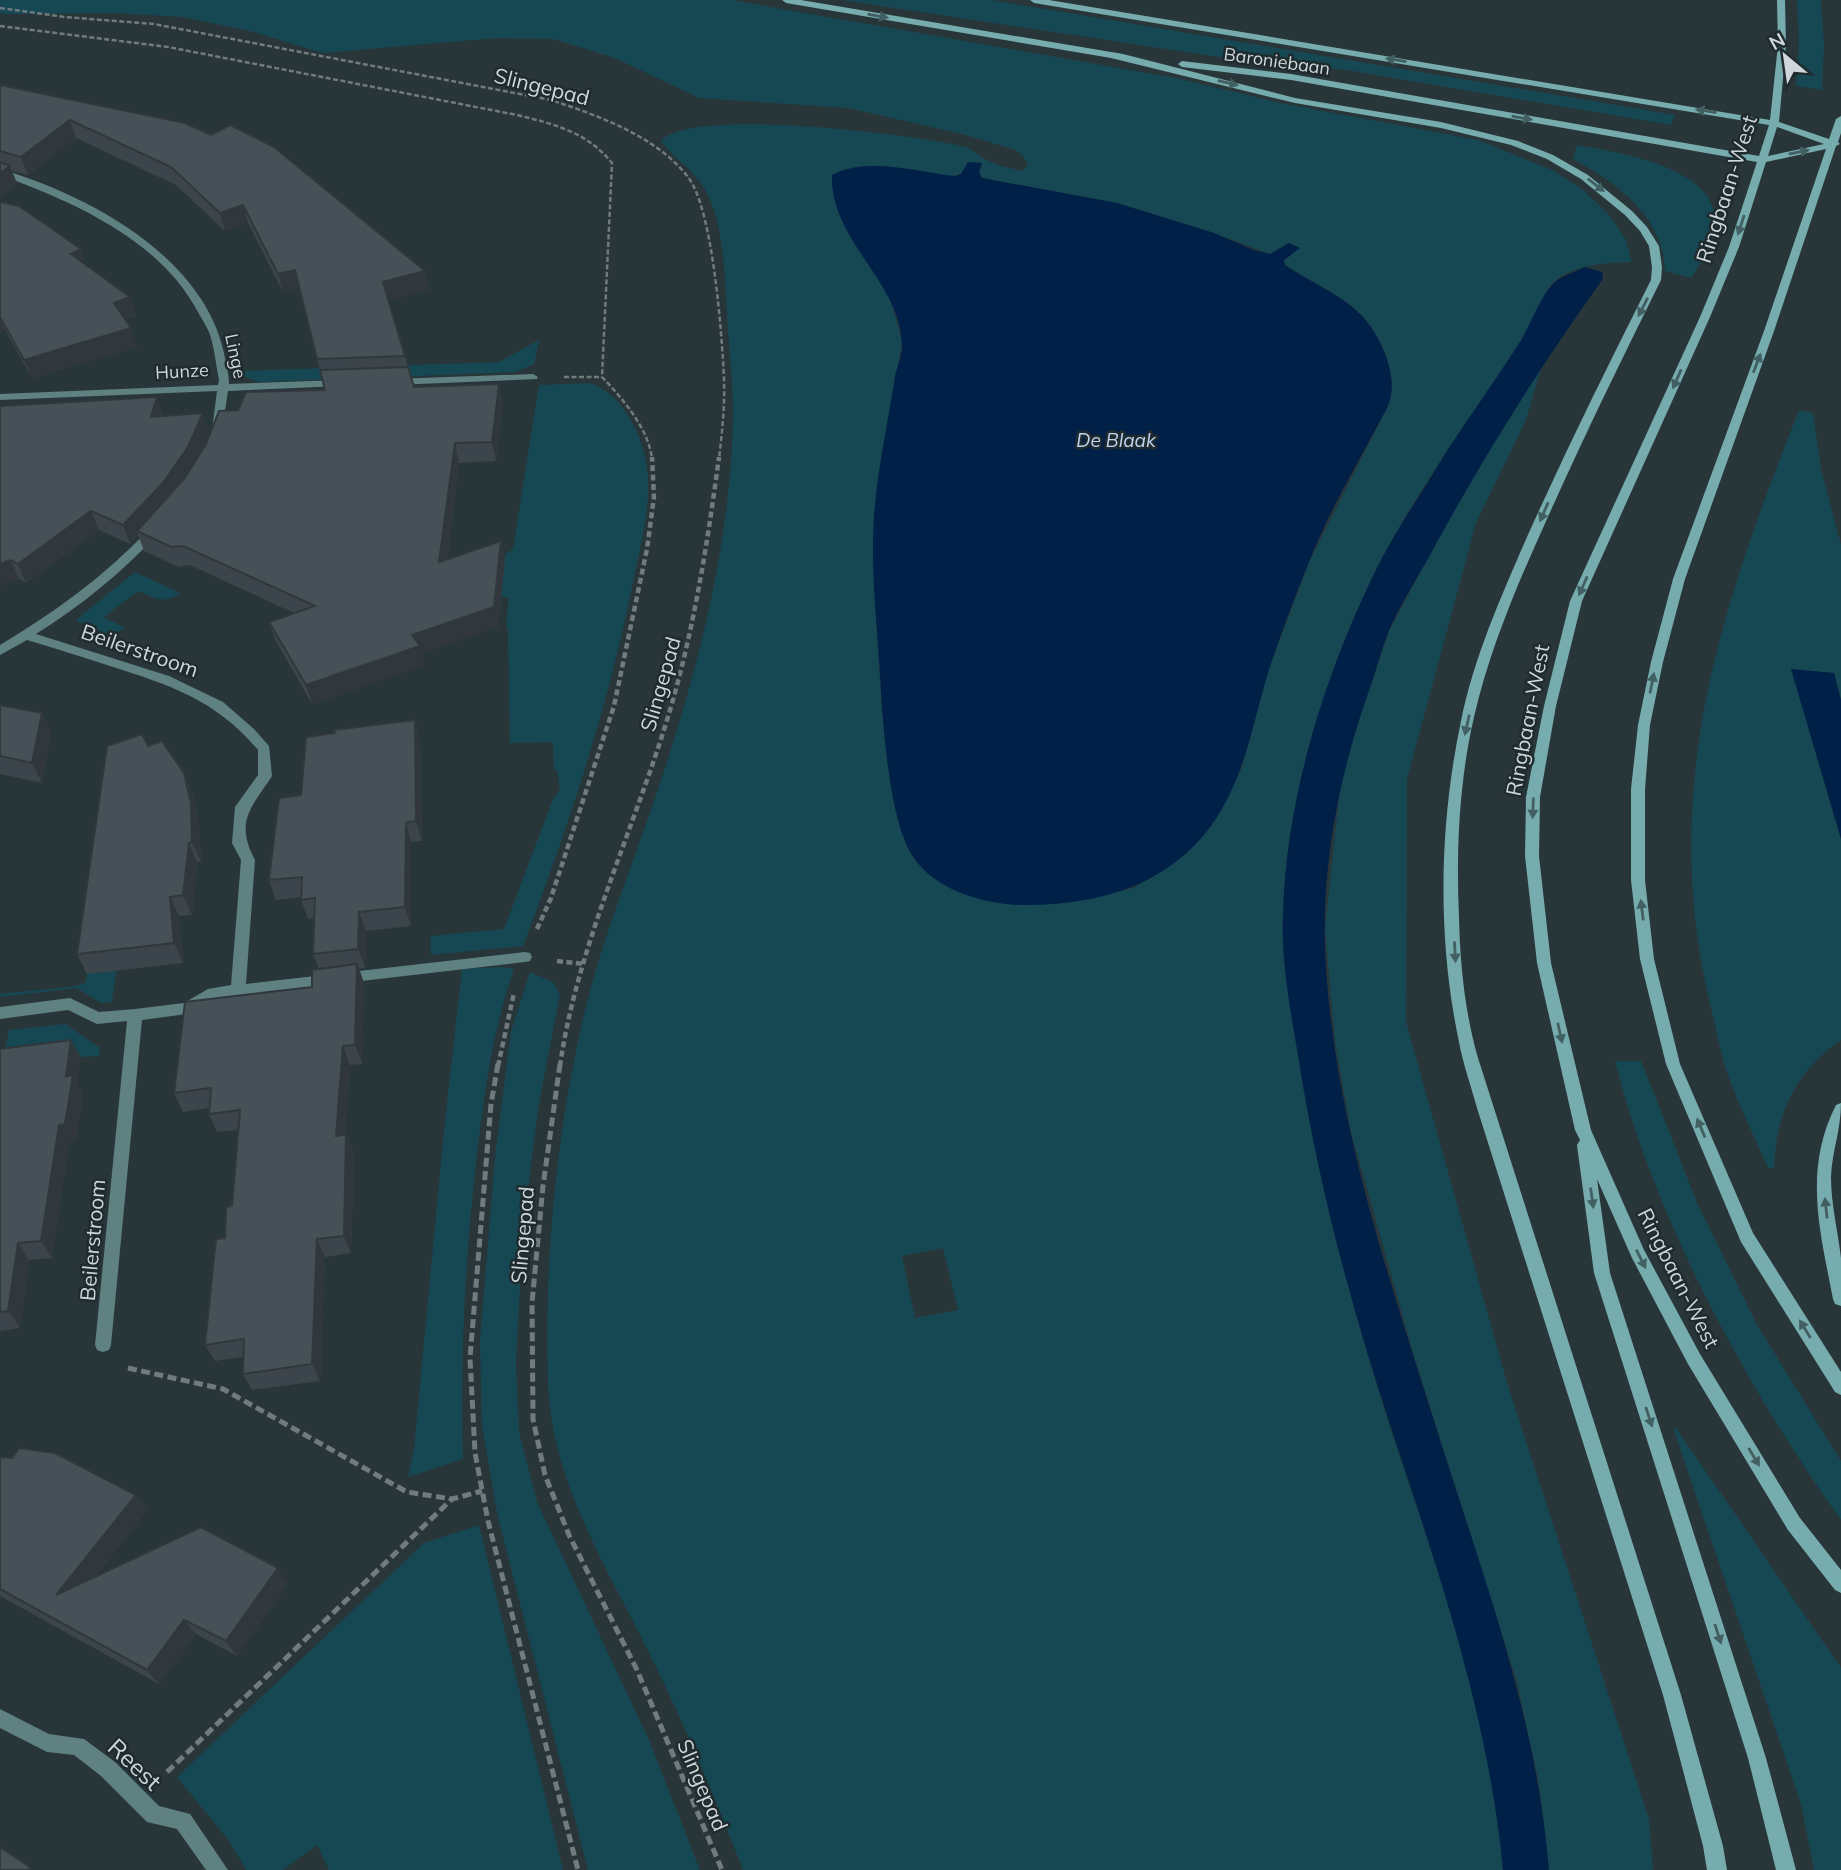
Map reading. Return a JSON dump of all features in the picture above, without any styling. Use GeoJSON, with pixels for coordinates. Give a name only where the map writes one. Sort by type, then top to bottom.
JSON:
{"type":"FeatureCollection","features":[{"type":"Feature","properties":{"kind":"main road","name":"Baroniebaan"},"geometry":{"type":"LineString","coordinates":[[786,0],[1114,56],[1291,77],[1763,160]]}},
{"type":"Feature","properties":{"kind":"main road","name":"Baroniebaan"},"geometry":{"type":"LineString","coordinates":[[1034,0],[1774,123],[1835,144]]}},
{"type":"Feature","properties":{"kind":"main road","name":"Ringbaan-West"},"geometry":{"type":"LineString","coordinates":[[1781,0],[1781,58],[1774,123],[1734,247],[1576,601],[1550,706],[1533,797],[1532,856],[1544,963],[1583,1130],[1637,1252],[1694,1359],[1794,1524],[1841,1584]]}},
{"type":"Feature","properties":{"kind":"main road"},"geometry":{"type":"LineString","coordinates":[[1114,56],[1321,106],[1471,130],[1517,142],[1559,159],[1590,180],[1638,221],[1654,243],[1658,262],[1656,280],[1576,440],[1512,583],[1475,689],[1462,746],[1452,825],[1452,904],[1457,977],[1470,1056],[1672,1695],[1713,1846],[1717,1870]]}},
{"type":"Feature","properties":{"kind":"main road"},"geometry":{"type":"LineString","coordinates":[[1841,120],[1835,144],[1679,579],[1644,724],[1638,789],[1638,867],[1647,959],[1673,1064],[1747,1237],[1841,1387]]}},
{"type":"Feature","properties":{"kind":"main road"},"geometry":{"type":"LineString","coordinates":[[1763,160],[1835,144]]}},
{"type":"Feature","properties":{"kind":"main road"},"geometry":{"type":"LineString","coordinates":[[1835,144],[1841,161]]}},
{"type":"Feature","properties":{"kind":"main road"},"geometry":{"type":"LineString","coordinates":[[1841,1109],[1828,1140],[1824,1184],[1830,1244],[1841,1299]]}},
{"type":"Feature","properties":{"kind":"main road"},"geometry":{"type":"LineString","coordinates":[[1583,1130],[1602,1273],[1757,1758],[1786,1870]]}},
{"type":"Feature","properties":{"kind":"street","name":"Linge"},"geometry":{"type":"LineString","coordinates":[[0,172],[80,202],[124,229],[177,274],[203,309],[217,343],[225,386],[223,412],[215,439]]}},
{"type":"Feature","properties":{"kind":"street"},"geometry":{"type":"LineString","coordinates":[[386,382],[533,377]]}},
{"type":"Feature","properties":{"kind":"street","name":"Hunze"},"geometry":{"type":"LineString","coordinates":[[0,397],[225,386],[359,383]]}},
{"type":"Feature","properties":{"kind":"street"},"geometry":{"type":"LineString","coordinates":[[0,651],[96,586],[140,547],[163,521]]}},
{"type":"Feature","properties":{"kind":"street","name":"Beilerstroom"},"geometry":{"type":"LineString","coordinates":[[26,635],[168,678],[198,691],[239,721],[264,749],[265,776],[242,807],[240,843],[248,860],[238,990]]}},
{"type":"Feature","properties":{"kind":"street"},"geometry":{"type":"LineString","coordinates":[[0,1013],[70,1004],[97,1018],[135,1015],[187,1008],[213,993],[524,957]]}},
{"type":"Feature","properties":{"kind":"street","name":"Beilerstroom"},"geometry":{"type":"LineString","coordinates":[[103,1345],[135,1015]]}},
{"type":"Feature","properties":{"kind":"street","name":"Reest"},"geometry":{"type":"LineString","coordinates":[[0,1718],[47,1743],[77,1745],[108,1769],[154,1815],[183,1821],[218,1870]]}},
{"type":"Feature","properties":{"kind":"path","name":"Slingepad"},"geometry":{"type":"LineString","coordinates":[[0,8],[52,16],[154,24],[551,100],[595,115],[642,139],[671,159],[699,192],[708,230],[723,380],[722,434],[708,550],[686,653],[661,740],[584,964],[561,1059],[542,1186],[532,1303],[533,1419],[545,1475],[569,1535],[637,1670],[722,1870]]}},
{"type":"Feature","properties":{"kind":"path"},"geometry":{"type":"LineString","coordinates":[[0,26],[168,47],[517,115],[584,136],[602,148],[612,163],[602,377],[618,394],[644,433],[652,454],[654,496],[647,548],[614,706],[551,898],[524,957],[504,1030],[491,1104],[470,1358],[475,1452],[482,1491],[578,1870]]}},
{"type":"Feature","properties":{"kind":"path"},"geometry":{"type":"LineString","coordinates":[[103,1345],[119,1366],[223,1388],[407,1492],[452,1499],[482,1491]]}},
{"type":"Feature","properties":{"kind":"path"},"geometry":{"type":"LineString","coordinates":[[137,1798],[452,1499]]}},
{"type":"Feature","properties":{"kind":"shaded area"},"geometry":{"type":"Polygon","coordinates":[[[0,0],[731,0],[1176,78],[1280,103],[1478,140],[1552,170],[1582,189],[1610,216],[1625,238],[1632,262],[1581,268],[1571,271],[1551,285],[1529,327],[1407,513],[1374,574],[1339,655],[1311,740],[1292,827],[1283,915],[1285,968],[1290,1003],[1324,1189],[1384,1408],[1444,1589],[1470,1680],[1493,1785],[1503,1870],[743,1870],[677,1712],[586,1526],[560,1456],[548,1382],[548,1287],[560,1143],[568,1096],[595,974],[674,741],[700,649],[720,554],[731,459],[732,381],[724,261],[718,227],[714,210],[703,187],[661,141],[681,131],[715,125],[808,126],[903,136],[966,147],[991,162],[1023,171],[1028,165],[1024,157],[1016,150],[962,134],[848,108],[699,98],[615,58],[553,39],[496,38],[323,53],[254,32],[183,17],[115,13],[0,13],[0,0]],[[982,164],[952,176],[876,166],[846,169],[832,175],[841,217],[849,235],[890,297],[902,342],[874,517],[875,600],[882,711],[894,801],[907,846],[924,870],[957,891],[1020,905],[1080,901],[1133,888],[1161,872],[1200,839],[1241,770],[1268,671],[1310,560],[1387,408],[1392,388],[1391,376],[1378,338],[1357,311],[1285,265],[1284,261],[1299,248],[1289,243],[1270,254],[1214,233],[1117,203],[982,178],[979,172],[982,164]],[[943,1248],[902,1256],[915,1318],[958,1310],[943,1248]]]}},
{"type":"Feature","properties":{"kind":"shaded area"},"geometry":{"type":"Polygon","coordinates":[[[842,0],[992,0],[1675,115],[1671,125],[1347,70],[1258,63],[842,0]]]}},
{"type":"Feature","properties":{"kind":"shaded area"},"geometry":{"type":"Polygon","coordinates":[[[1797,0],[1821,0],[1824,44],[1822,90],[1796,86],[1799,42],[1797,0]]]}},
{"type":"Feature","properties":{"kind":"shaded area"},"geometry":{"type":"Polygon","coordinates":[[[1577,145],[1660,165],[1681,174],[1698,186],[1710,201],[1715,227],[1708,250],[1691,278],[1665,271],[1662,251],[1647,218],[1606,179],[1573,159],[1577,145]]]}},
{"type":"Feature","properties":{"kind":"shaded area"},"geometry":{"type":"Polygon","coordinates":[[[539,340],[534,364],[515,372],[259,382],[243,376],[242,371],[499,362],[539,340]]]}},
{"type":"Feature","properties":{"kind":"shaded area"},"geometry":{"type":"Polygon","coordinates":[[[1542,365],[1526,420],[1476,523],[1407,779],[1406,1022],[1508,1386],[1649,1819],[1653,1870],[1549,1870],[1539,1783],[1517,1682],[1414,1356],[1351,1132],[1335,1041],[1325,929],[1340,788],[1353,737],[1389,631],[1469,481],[1542,365]]]}},
{"type":"Feature","properties":{"kind":"shaded area"},"geometry":{"type":"Polygon","coordinates":[[[590,383],[614,398],[631,421],[643,449],[648,477],[647,506],[640,549],[610,682],[570,815],[523,946],[431,955],[431,936],[504,929],[553,799],[560,789],[557,770],[554,770],[553,742],[510,743],[506,624],[509,598],[501,597],[505,554],[513,549],[539,385],[590,383]]]}},
{"type":"Feature","properties":{"kind":"shaded area"},"geometry":{"type":"Polygon","coordinates":[[[1799,410],[1813,413],[1821,469],[1841,545],[1841,700],[1834,673],[1792,670],[1841,839],[1841,1040],[1811,1066],[1791,1095],[1779,1129],[1774,1168],[1768,1168],[1725,1067],[1696,928],[1691,851],[1695,776],[1706,703],[1722,630],[1744,557],[1799,410]]]}},
{"type":"Feature","properties":{"kind":"shaded area"},"geometry":{"type":"Polygon","coordinates":[[[135,572],[180,593],[164,599],[138,591],[104,617],[125,628],[119,632],[100,632],[76,620],[135,572]]]}},
{"type":"Feature","properties":{"kind":"shaded area"},"geometry":{"type":"Polygon","coordinates":[[[462,969],[514,969],[490,1064],[482,1112],[469,1236],[463,1347],[463,1459],[408,1477],[414,1449],[462,969]]]}},
{"type":"Feature","properties":{"kind":"shaded area"},"geometry":{"type":"Polygon","coordinates":[[[116,970],[112,1002],[101,1003],[77,988],[0,997],[0,994],[77,986],[86,982],[87,974],[116,970]]]}},
{"type":"Feature","properties":{"kind":"shaded area"},"geometry":{"type":"Polygon","coordinates":[[[530,972],[553,982],[560,995],[539,1103],[523,1227],[516,1363],[519,1432],[537,1502],[649,1740],[700,1870],[588,1870],[498,1517],[482,1427],[480,1341],[495,1157],[511,1032],[530,972]]]}},
{"type":"Feature","properties":{"kind":"shaded area"},"geometry":{"type":"Polygon","coordinates":[[[65,1024],[100,1048],[99,1056],[0,1061],[3,1060],[9,1030],[65,1024]]]}},
{"type":"Feature","properties":{"kind":"shaded area"},"geometry":{"type":"Polygon","coordinates":[[[1615,1061],[1641,1061],[1698,1205],[1757,1325],[1841,1461],[1841,1520],[1772,1415],[1707,1300],[1654,1180],[1632,1120],[1615,1061]]]}},
{"type":"Feature","properties":{"kind":"shaded area"},"geometry":{"type":"Polygon","coordinates":[[[1673,1428],[1676,1428],[1841,1668],[1841,1870],[1814,1870],[1801,1804],[1673,1428]]]}},
{"type":"Feature","properties":{"kind":"shaded area"},"geometry":{"type":"Polygon","coordinates":[[[479,1525],[563,1870],[329,1870],[317,1845],[283,1870],[246,1870],[230,1842],[177,1777],[424,1543],[479,1525]]]}},
{"type":"Feature","properties":{"kind":"water","name":"De Blaak"},"geometry":{"type":"Polygon","coordinates":[[[968,162],[982,163],[979,172],[982,178],[1117,203],[1214,233],[1254,250],[1270,254],[1289,243],[1300,248],[1284,260],[1285,265],[1357,311],[1378,337],[1391,376],[1392,388],[1387,408],[1317,542],[1267,676],[1244,759],[1217,817],[1204,835],[1167,868],[1125,889],[1078,901],[1029,905],[998,903],[965,895],[936,880],[914,858],[904,839],[891,786],[881,694],[873,533],[880,466],[902,346],[899,323],[890,301],[842,220],[834,199],[832,175],[846,169],[877,166],[955,176],[961,174],[968,162]]]}},
{"type":"Feature","properties":{"kind":"water"},"geometry":{"type":"Polygon","coordinates":[[[1585,267],[1602,272],[1603,279],[1536,376],[1495,442],[1455,509],[1388,633],[1361,714],[1343,780],[1330,847],[1325,914],[1330,1012],[1339,1075],[1367,1199],[1384,1261],[1492,1601],[1533,1760],[1549,1870],[1503,1870],[1487,1759],[1461,1650],[1365,1344],[1327,1204],[1307,1109],[1290,1007],[1285,970],[1283,915],[1291,828],[1310,741],[1338,657],[1373,576],[1394,536],[1444,455],[1520,342],[1544,296],[1564,276],[1585,267]]]}},
{"type":"Feature","properties":{"kind":"water"},"geometry":{"type":"Polygon","coordinates":[[[1791,669],[1834,673],[1841,700],[1841,839],[1791,669]]]}},
{"type":"Feature","properties":{"kind":"building"},"geometry":{"type":"Polygon","coordinates":[[[0,85],[185,123],[211,135],[230,125],[274,147],[425,271],[383,282],[405,356],[317,359],[295,270],[278,274],[243,205],[220,213],[171,167],[70,120],[21,157],[0,151],[0,85]]]}},
{"type":"Feature","properties":{"kind":"building"},"geometry":{"type":"Polygon","coordinates":[[[0,162],[10,166],[0,173],[0,162]]]}},
{"type":"Feature","properties":{"kind":"building"},"geometry":{"type":"Polygon","coordinates":[[[0,202],[19,206],[81,249],[71,254],[130,297],[114,303],[131,328],[24,360],[0,317],[0,202]]]}},
{"type":"Feature","properties":{"kind":"building"},"geometry":{"type":"Polygon","coordinates":[[[408,367],[414,387],[499,384],[492,442],[455,443],[439,562],[501,541],[494,607],[412,635],[420,646],[306,685],[269,622],[315,606],[183,546],[171,547],[137,531],[184,479],[206,444],[219,411],[238,410],[246,392],[325,390],[320,370],[408,367]]]}},
{"type":"Feature","properties":{"kind":"building"},"geometry":{"type":"Polygon","coordinates":[[[157,397],[151,417],[203,413],[188,447],[163,483],[123,525],[91,511],[18,564],[11,560],[0,564],[0,406],[157,397]]]}},
{"type":"Feature","properties":{"kind":"building"},"geometry":{"type":"Polygon","coordinates":[[[0,705],[42,713],[32,763],[0,756],[0,705]]]}},
{"type":"Feature","properties":{"kind":"building"},"geometry":{"type":"Polygon","coordinates":[[[415,720],[416,821],[406,823],[405,907],[359,912],[358,949],[313,954],[315,898],[301,900],[302,877],[269,880],[279,798],[301,795],[306,737],[335,733],[333,730],[415,720]]]}},
{"type":"Feature","properties":{"kind":"building"},"geometry":{"type":"Polygon","coordinates":[[[142,734],[148,746],[162,741],[184,773],[191,803],[192,842],[189,843],[183,895],[170,897],[174,943],[77,954],[107,746],[142,734]]]}},
{"type":"Feature","properties":{"kind":"building"},"geometry":{"type":"Polygon","coordinates":[[[357,964],[355,1045],[343,1046],[336,1136],[346,1134],[344,1236],[317,1239],[312,1364],[243,1374],[244,1339],[205,1345],[216,1239],[225,1238],[226,1208],[232,1205],[240,1110],[209,1114],[211,1088],[174,1093],[185,1002],[312,987],[312,970],[357,964]]]}},
{"type":"Feature","properties":{"kind":"building"},"geometry":{"type":"Polygon","coordinates":[[[71,1040],[66,1076],[73,1075],[65,1124],[59,1125],[41,1241],[18,1243],[8,1311],[0,1312],[0,1049],[71,1040]]]}},
{"type":"Feature","properties":{"kind":"building"},"geometry":{"type":"Polygon","coordinates":[[[19,1448],[55,1453],[136,1495],[56,1595],[201,1527],[278,1568],[226,1641],[184,1620],[147,1670],[0,1589],[0,1457],[12,1458],[19,1448]]]}},
{"type":"Feature","properties":{"kind":"building"},"geometry":{"type":"Polygon","coordinates":[[[0,1847],[30,1867],[28,1870],[0,1870],[0,1847]]]}}]}
